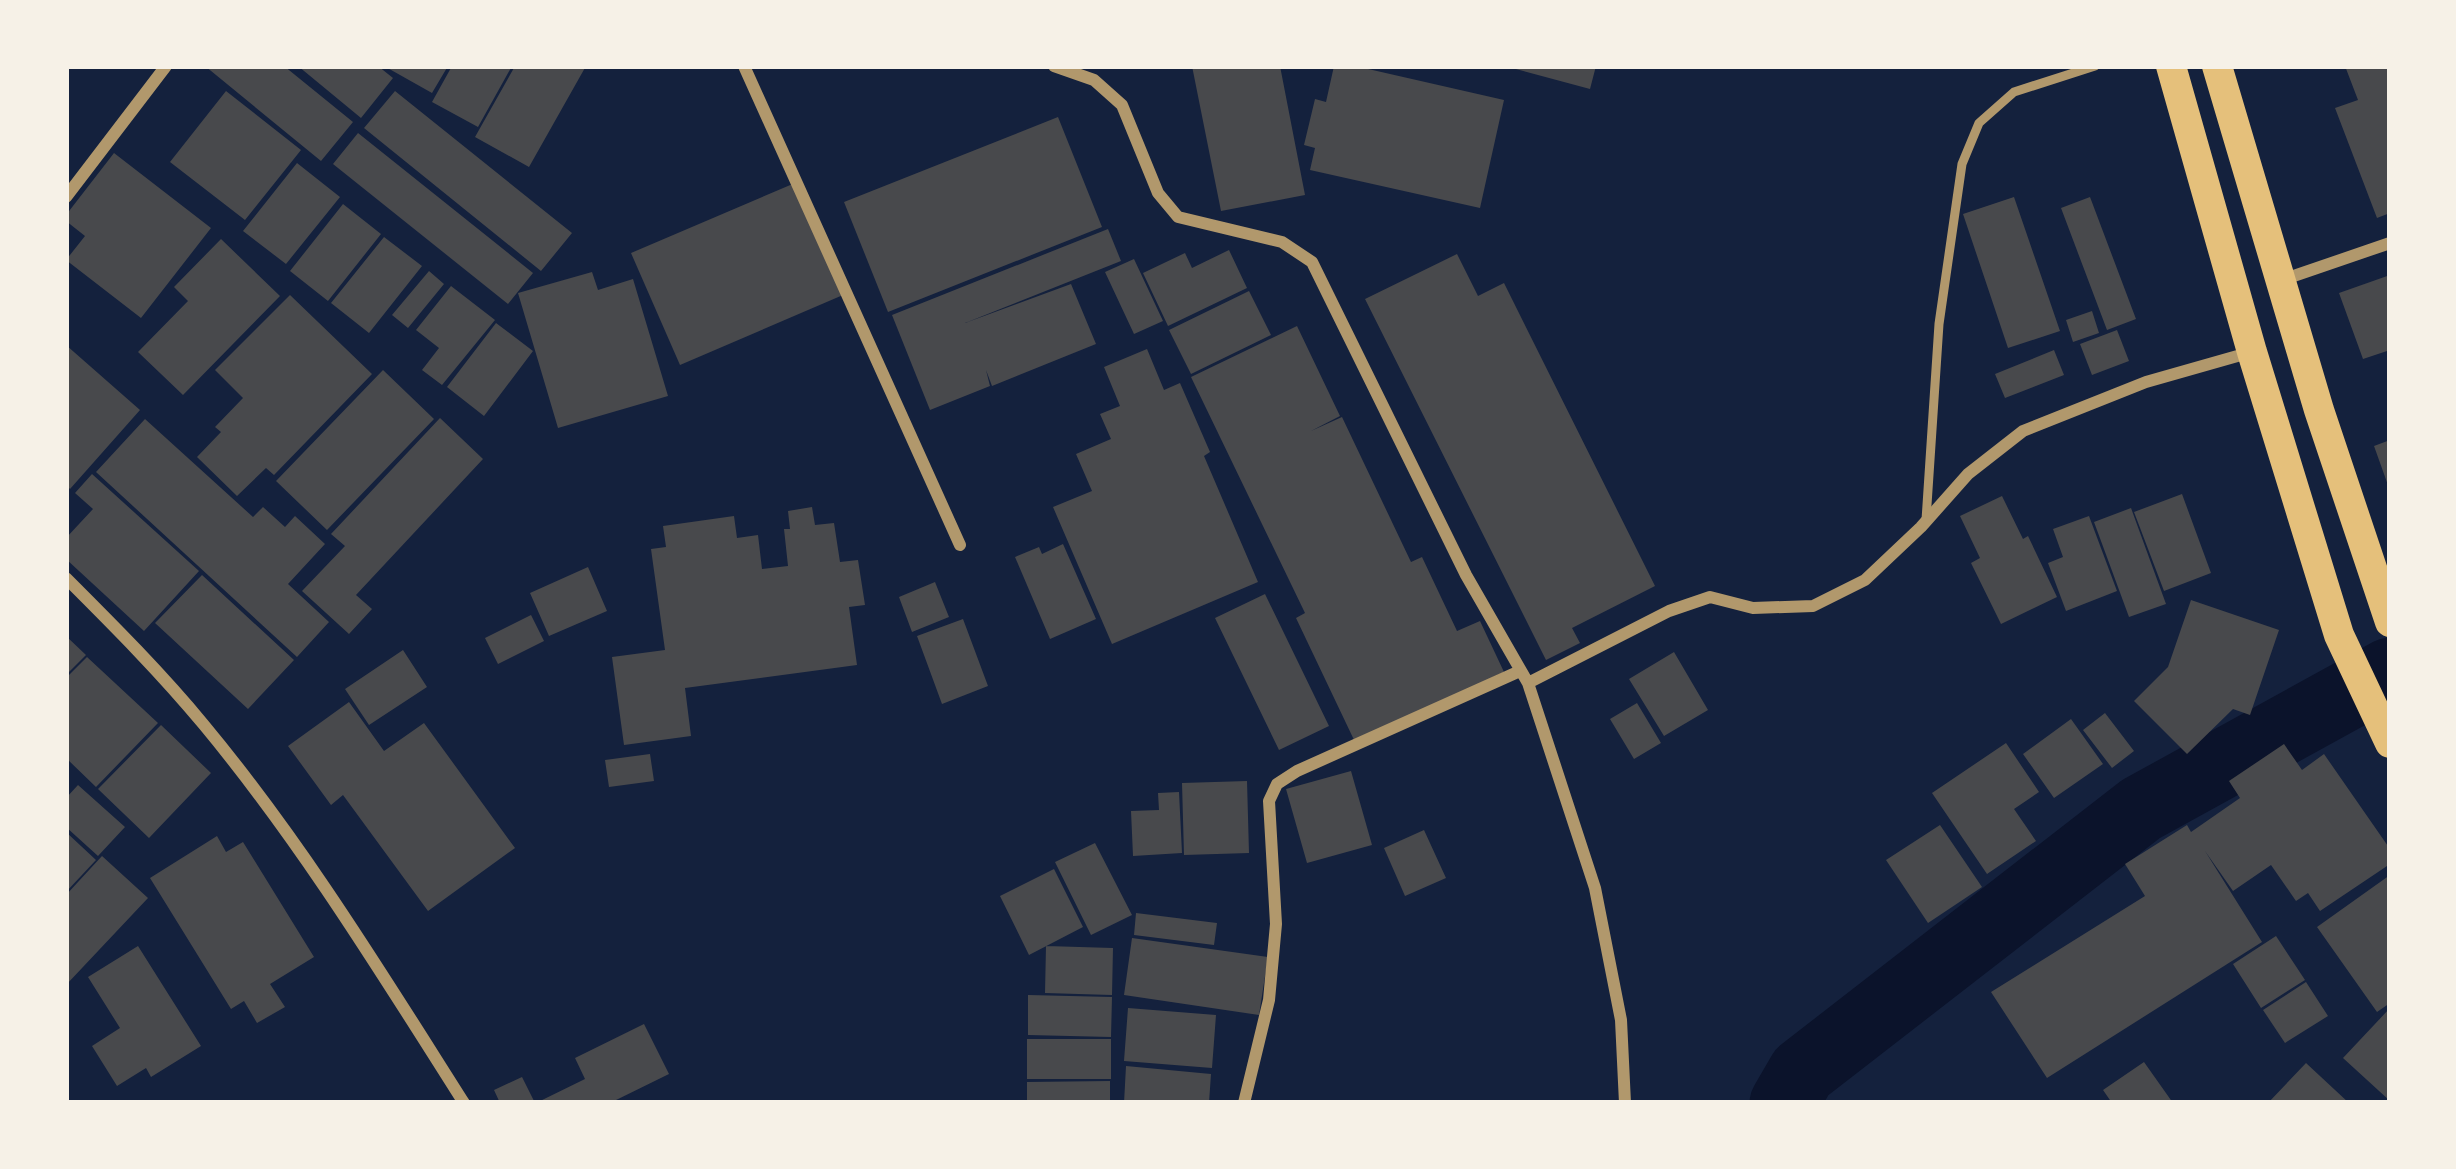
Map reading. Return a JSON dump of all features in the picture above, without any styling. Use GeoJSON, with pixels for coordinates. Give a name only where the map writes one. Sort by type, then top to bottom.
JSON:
{"type":"FeatureCollection","features":[{"type":"Feature","properties":{"kind":"highway"},"geometry":{"type":"LineString","coordinates":[[2171,66],[2339,635],[2386,737]]}},
{"type":"Feature","properties":{"kind":"highway"},"geometry":{"type":"LineString","coordinates":[[2217,66],[2318,410],[2390,621]]}},
{"type":"Feature","properties":{"kind":"street"},"geometry":{"type":"LineString","coordinates":[[66,197],[166,66]]}},
{"type":"Feature","properties":{"kind":"street"},"geometry":{"type":"LineString","coordinates":[[744,66],[960,545]]}},
{"type":"Feature","properties":{"kind":"street"},"geometry":{"type":"LineString","coordinates":[[1054,66],[1094,80],[1122,105],[1158,193],[1178,217],[1282,242],[1312,262],[1466,574],[1524,677],[1595,888],[1621,1020],[1625,1103]]}},
{"type":"Feature","properties":{"kind":"street"},"geometry":{"type":"LineString","coordinates":[[2281,280],[2390,243]]}},
{"type":"Feature","properties":{"kind":"street"},"geometry":{"type":"LineString","coordinates":[[1244,1103],[1269,1000],[1276,924],[1269,801],[1277,784],[1297,771],[1710,597],[1754,608],[1813,606],[1865,580],[1968,474],[2023,431],[2146,382],[2252,352]]}},
{"type":"Feature","properties":{"kind":"street"},"geometry":{"type":"LineString","coordinates":[[66,578],[141,653],[254,787],[464,1103]]}},
{"type":"Feature","properties":{"kind":"lane"},"geometry":{"type":"LineString","coordinates":[[1926,522],[1939,324],[1962,164],[1979,123],[2014,92],[2095,66]]}},
{"type":"Feature","properties":{"kind":"building"},"geometry":{"type":"Polygon","coordinates":[[[205,66],[284,66],[353,122],[321,161],[205,66]]]}},
{"type":"Feature","properties":{"kind":"building"},"geometry":{"type":"Polygon","coordinates":[[[298,66],[378,66],[393,78],[361,118],[298,66]]]}},
{"type":"Feature","properties":{"kind":"building"},"geometry":{"type":"Polygon","coordinates":[[[384,66],[448,66],[432,93],[384,66]]]}},
{"type":"Feature","properties":{"kind":"building"},"geometry":{"type":"Polygon","coordinates":[[[452,66],[512,66],[478,127],[432,102],[452,66]]]}},
{"type":"Feature","properties":{"kind":"building"},"geometry":{"type":"Polygon","coordinates":[[[515,66],[586,66],[529,167],[475,137],[515,66]]]}},
{"type":"Feature","properties":{"kind":"building"},"geometry":{"type":"Polygon","coordinates":[[[1192,66],[1280,66],[1305,195],[1221,211],[1192,66]]]}},
{"type":"Feature","properties":{"kind":"building"},"geometry":{"type":"Polygon","coordinates":[[[1334,66],[1355,66],[1504,100],[1480,208],[1310,170],[1315,148],[1304,145],[1315,99],[1326,102],[1334,66]]]}},
{"type":"Feature","properties":{"kind":"building"},"geometry":{"type":"Polygon","coordinates":[[[1505,66],[1596,66],[1590,89],[1505,66]]]}},
{"type":"Feature","properties":{"kind":"building"},"geometry":{"type":"Polygon","coordinates":[[[2345,66],[2390,66],[2390,213],[2377,218],[2335,108],[2358,100],[2345,66]]]}},
{"type":"Feature","properties":{"kind":"building"},"geometry":{"type":"Polygon","coordinates":[[[226,91],[301,150],[245,220],[170,162],[226,91]]]}},
{"type":"Feature","properties":{"kind":"building"},"geometry":{"type":"Polygon","coordinates":[[[395,91],[572,233],[541,271],[364,128],[395,91]]]}},
{"type":"Feature","properties":{"kind":"building"},"geometry":{"type":"Polygon","coordinates":[[[1058,117],[1102,227],[888,312],[844,202],[1058,117]]]}},
{"type":"Feature","properties":{"kind":"building"},"geometry":{"type":"Polygon","coordinates":[[[358,133],[533,273],[508,304],[333,164],[358,133]]]}},
{"type":"Feature","properties":{"kind":"building"},"geometry":{"type":"Polygon","coordinates":[[[114,153],[211,228],[141,318],[66,260],[85,236],[66,221],[66,215],[114,153]]]}},
{"type":"Feature","properties":{"kind":"building"},"geometry":{"type":"Polygon","coordinates":[[[297,163],[340,197],[286,264],[243,231],[297,163]]]}},
{"type":"Feature","properties":{"kind":"building"},"geometry":{"type":"Polygon","coordinates":[[[795,183],[843,295],[680,365],[631,253],[795,183]]]}},
{"type":"Feature","properties":{"kind":"building"},"geometry":{"type":"Polygon","coordinates":[[[2014,197],[2060,331],[2008,348],[1963,214],[2014,197]]]}},
{"type":"Feature","properties":{"kind":"building"},"geometry":{"type":"Polygon","coordinates":[[[2090,197],[2136,319],[2107,330],[2061,208],[2090,197]]]}},
{"type":"Feature","properties":{"kind":"building"},"geometry":{"type":"Polygon","coordinates":[[[343,204],[381,234],[328,301],[290,271],[343,204]]]}},
{"type":"Feature","properties":{"kind":"building"},"geometry":{"type":"Polygon","coordinates":[[[1108,229],[1121,261],[965,323],[1071,284],[1096,344],[992,386],[986,370],[990,386],[930,410],[892,315],[1108,229]]]}},
{"type":"Feature","properties":{"kind":"building"},"geometry":{"type":"Polygon","coordinates":[[[384,237],[422,266],[369,333],[331,303],[384,237]]]}},
{"type":"Feature","properties":{"kind":"building"},"geometry":{"type":"Polygon","coordinates":[[[221,239],[280,296],[183,395],[138,352],[188,301],[174,287],[221,239]]]}},
{"type":"Feature","properties":{"kind":"building"},"geometry":{"type":"Polygon","coordinates":[[[1229,250],[1247,288],[1168,326],[1143,273],[1185,253],[1192,268],[1229,250]]]}},
{"type":"Feature","properties":{"kind":"building"},"geometry":{"type":"Polygon","coordinates":[[[1457,254],[1478,296],[1504,283],[1655,586],[1572,628],[1580,643],[1546,660],[1365,299],[1457,254]]]}},
{"type":"Feature","properties":{"kind":"building"},"geometry":{"type":"Polygon","coordinates":[[[1134,259],[1163,321],[1134,334],[1105,272],[1134,259]]]}},
{"type":"Feature","properties":{"kind":"building"},"geometry":{"type":"Polygon","coordinates":[[[429,271],[444,284],[408,328],[392,315],[429,271]]]}},
{"type":"Feature","properties":{"kind":"building"},"geometry":{"type":"Polygon","coordinates":[[[592,272],[598,290],[633,279],[668,396],[558,428],[518,293],[592,272]]]}},
{"type":"Feature","properties":{"kind":"building"},"geometry":{"type":"Polygon","coordinates":[[[2390,275],[2390,350],[2363,359],[2339,293],[2390,275]]]}},
{"type":"Feature","properties":{"kind":"building"},"geometry":{"type":"Polygon","coordinates":[[[451,286],[495,320],[442,385],[422,370],[439,348],[416,330],[451,286]]]}},
{"type":"Feature","properties":{"kind":"building"},"geometry":{"type":"Polygon","coordinates":[[[1249,291],[1271,335],[1191,374],[1169,330],[1249,291]]]}},
{"type":"Feature","properties":{"kind":"building"},"geometry":{"type":"Polygon","coordinates":[[[290,295],[372,374],[274,475],[266,468],[237,496],[197,457],[221,432],[215,427],[243,398],[215,370],[290,295]]]}},
{"type":"Feature","properties":{"kind":"building"},"geometry":{"type":"Polygon","coordinates":[[[2092,311],[2099,333],[2073,342],[2066,320],[2092,311]]]}},
{"type":"Feature","properties":{"kind":"building"},"geometry":{"type":"Polygon","coordinates":[[[496,323],[533,351],[484,416],[447,387],[496,323]]]}},
{"type":"Feature","properties":{"kind":"building"},"geometry":{"type":"Polygon","coordinates":[[[1297,326],[1340,416],[1311,431],[1342,417],[1411,562],[1422,557],[1457,631],[1480,621],[1504,672],[1355,742],[1296,618],[1305,613],[1191,377],[1297,326]]]}},
{"type":"Feature","properties":{"kind":"building"},"geometry":{"type":"Polygon","coordinates":[[[2117,330],[2129,361],[2092,375],[2080,344],[2117,330]]]}},
{"type":"Feature","properties":{"kind":"building"},"geometry":{"type":"Polygon","coordinates":[[[66,345],[140,410],[70,489],[66,485],[66,345]]]}},
{"type":"Feature","properties":{"kind":"building"},"geometry":{"type":"Polygon","coordinates":[[[1147,349],[1164,390],[1180,383],[1210,452],[1204,456],[1258,582],[1112,644],[1053,507],[1092,491],[1076,454],[1111,439],[1100,414],[1120,406],[1104,367],[1147,349]]]}},
{"type":"Feature","properties":{"kind":"building"},"geometry":{"type":"Polygon","coordinates":[[[2054,350],[2064,375],[2005,398],[1995,374],[2054,350]]]}},
{"type":"Feature","properties":{"kind":"building"},"geometry":{"type":"Polygon","coordinates":[[[383,370],[434,419],[327,530],[276,481],[383,370]]]}},
{"type":"Feature","properties":{"kind":"building"},"geometry":{"type":"Polygon","coordinates":[[[440,418],[483,459],[356,595],[372,609],[349,634],[302,591],[345,546],[331,534],[440,418]]]}},
{"type":"Feature","properties":{"kind":"building"},"geometry":{"type":"Polygon","coordinates":[[[145,419],[253,517],[263,507],[285,527],[295,516],[325,544],[288,584],[329,622],[297,657],[96,472],[145,419]]]}},
{"type":"Feature","properties":{"kind":"building"},"geometry":{"type":"Polygon","coordinates":[[[2390,440],[2390,488],[2389,488],[2374,446],[2390,440]]]}},
{"type":"Feature","properties":{"kind":"building"},"geometry":{"type":"Polygon","coordinates":[[[92,474],[199,571],[144,631],[66,559],[66,538],[93,509],[75,493],[92,474]]]}},
{"type":"Feature","properties":{"kind":"building"},"geometry":{"type":"Polygon","coordinates":[[[2182,494],[2211,573],[2164,591],[2134,512],[2182,494]]]}},
{"type":"Feature","properties":{"kind":"building"},"geometry":{"type":"Polygon","coordinates":[[[2002,496],[2023,539],[2028,536],[2057,597],[2001,624],[1971,563],[1980,558],[1960,516],[2002,496]]]}},
{"type":"Feature","properties":{"kind":"building"},"geometry":{"type":"Polygon","coordinates":[[[812,507],[815,525],[834,523],[840,562],[858,560],[865,605],[849,607],[857,665],[685,688],[691,736],[624,745],[612,657],[665,650],[651,549],[666,547],[663,526],[734,516],[737,538],[758,535],[762,569],[788,566],[784,529],[790,529],[788,511],[812,507]]]}},
{"type":"Feature","properties":{"kind":"building"},"geometry":{"type":"Polygon","coordinates":[[[2131,508],[2166,604],[2129,617],[2094,522],[2131,508]]]}},
{"type":"Feature","properties":{"kind":"building"},"geometry":{"type":"Polygon","coordinates":[[[2089,516],[2117,591],[2066,611],[2048,563],[2063,557],[2053,529],[2089,516]]]}},
{"type":"Feature","properties":{"kind":"building"},"geometry":{"type":"Polygon","coordinates":[[[1063,544],[1096,619],[1050,639],[1015,557],[1039,547],[1042,554],[1063,544]]]}},
{"type":"Feature","properties":{"kind":"building"},"geometry":{"type":"Polygon","coordinates":[[[588,567],[607,611],[549,636],[530,593],[588,567]]]}},
{"type":"Feature","properties":{"kind":"building"},"geometry":{"type":"Polygon","coordinates":[[[202,575],[294,660],[248,709],[155,623],[202,575]]]}},
{"type":"Feature","properties":{"kind":"building"},"geometry":{"type":"Polygon","coordinates":[[[935,582],[949,617],[912,632],[899,597],[935,582]]]}},
{"type":"Feature","properties":{"kind":"building"},"geometry":{"type":"Polygon","coordinates":[[[1265,594],[1329,726],[1279,750],[1215,618],[1265,594]]]}},
{"type":"Feature","properties":{"kind":"building"},"geometry":{"type":"Polygon","coordinates":[[[2191,600],[2279,630],[2250,715],[2233,709],[2187,754],[2134,701],[2168,667],[2191,600]]]}},
{"type":"Feature","properties":{"kind":"building"},"geometry":{"type":"Polygon","coordinates":[[[531,615],[544,641],[498,664],[485,638],[531,615]]]}},
{"type":"Feature","properties":{"kind":"building"},"geometry":{"type":"Polygon","coordinates":[[[963,619],[988,686],[942,704],[917,636],[963,619]]]}},
{"type":"Feature","properties":{"kind":"building"},"geometry":{"type":"Polygon","coordinates":[[[66,636],[86,655],[66,675],[66,636]]]}},
{"type":"Feature","properties":{"kind":"building"},"geometry":{"type":"Polygon","coordinates":[[[403,650],[427,687],[369,725],[345,689],[403,650]]]}},
{"type":"Feature","properties":{"kind":"building"},"geometry":{"type":"Polygon","coordinates":[[[1674,652],[1708,710],[1664,736],[1629,679],[1674,652]]]}},
{"type":"Feature","properties":{"kind":"building"},"geometry":{"type":"Polygon","coordinates":[[[87,657],[158,723],[96,787],[66,758],[66,678],[87,657]]]}},
{"type":"Feature","properties":{"kind":"building"},"geometry":{"type":"Polygon","coordinates":[[[349,702],[384,751],[424,723],[515,848],[428,911],[343,795],[331,805],[288,746],[349,702]]]}},
{"type":"Feature","properties":{"kind":"building"},"geometry":{"type":"Polygon","coordinates":[[[1637,703],[1661,743],[1634,759],[1610,719],[1637,703]]]}},
{"type":"Feature","properties":{"kind":"building"},"geometry":{"type":"Polygon","coordinates":[[[2105,713],[2134,751],[2112,768],[2083,730],[2105,713]]]}},
{"type":"Feature","properties":{"kind":"building"},"geometry":{"type":"Polygon","coordinates":[[[2071,719],[2103,764],[2054,798],[2023,754],[2071,719]]]}},
{"type":"Feature","properties":{"kind":"building"},"geometry":{"type":"Polygon","coordinates":[[[161,725],[211,773],[149,838],[98,789],[161,725]]]}},
{"type":"Feature","properties":{"kind":"building"},"geometry":{"type":"Polygon","coordinates":[[[2006,743],[2039,792],[2014,809],[2036,841],[1987,874],[1932,793],[2006,743]]]}},
{"type":"Feature","properties":{"kind":"building"},"geometry":{"type":"Polygon","coordinates":[[[2284,744],[2302,770],[2324,754],[2390,849],[2390,864],[2320,911],[2308,893],[2296,901],[2271,865],[2233,891],[2205,851],[2262,942],[2047,1078],[1991,992],[2145,896],[2125,864],[2187,825],[2191,832],[2240,798],[2229,781],[2284,744]]]}},
{"type":"Feature","properties":{"kind":"building"},"geometry":{"type":"Polygon","coordinates":[[[650,754],[654,781],[609,787],[605,760],[650,754]]]}},
{"type":"Feature","properties":{"kind":"building"},"geometry":{"type":"Polygon","coordinates":[[[1351,771],[1372,845],[1307,863],[1286,789],[1351,771]]]}},
{"type":"Feature","properties":{"kind":"building"},"geometry":{"type":"Polygon","coordinates":[[[1247,781],[1249,853],[1184,855],[1182,783],[1247,781]]]}},
{"type":"Feature","properties":{"kind":"building"},"geometry":{"type":"Polygon","coordinates":[[[78,785],[125,827],[98,856],[66,827],[66,798],[78,785]]]}},
{"type":"Feature","properties":{"kind":"building"},"geometry":{"type":"Polygon","coordinates":[[[1179,792],[1182,853],[1133,856],[1131,811],[1159,810],[1158,793],[1179,792]]]}},
{"type":"Feature","properties":{"kind":"building"},"geometry":{"type":"Polygon","coordinates":[[[1940,825],[1982,887],[1928,923],[1886,860],[1940,825]]]}},
{"type":"Feature","properties":{"kind":"building"},"geometry":{"type":"Polygon","coordinates":[[[1424,830],[1446,878],[1405,896],[1384,848],[1424,830]]]}},
{"type":"Feature","properties":{"kind":"building"},"geometry":{"type":"Polygon","coordinates":[[[66,832],[96,860],[66,892],[66,832]]]}},
{"type":"Feature","properties":{"kind":"building"},"geometry":{"type":"Polygon","coordinates":[[[217,836],[226,852],[243,842],[314,957],[270,984],[285,1007],[257,1023],[244,1001],[231,1009],[150,878],[217,836]]]}},
{"type":"Feature","properties":{"kind":"building"},"geometry":{"type":"Polygon","coordinates":[[[1095,843],[1132,915],[1091,935],[1055,862],[1095,843]]]}},
{"type":"Feature","properties":{"kind":"building"},"geometry":{"type":"Polygon","coordinates":[[[102,856],[148,898],[66,985],[66,895],[102,856]]]}},
{"type":"Feature","properties":{"kind":"building"},"geometry":{"type":"Polygon","coordinates":[[[1054,869],[1083,927],[1029,955],[1000,896],[1054,869]]]}},
{"type":"Feature","properties":{"kind":"building"},"geometry":{"type":"Polygon","coordinates":[[[2390,875],[2390,1003],[2377,1012],[2317,927],[2390,875]]]}},
{"type":"Feature","properties":{"kind":"building"},"geometry":{"type":"Polygon","coordinates":[[[1136,913],[1217,923],[1214,945],[1134,935],[1136,913]]]}},
{"type":"Feature","properties":{"kind":"building"},"geometry":{"type":"Polygon","coordinates":[[[2276,936],[2305,980],[2261,1008],[2233,964],[2276,936]]]}},
{"type":"Feature","properties":{"kind":"building"},"geometry":{"type":"Polygon","coordinates":[[[1132,938],[1268,957],[1259,1015],[1124,995],[1132,938]]]}},
{"type":"Feature","properties":{"kind":"building"},"geometry":{"type":"Polygon","coordinates":[[[138,946],[201,1046],[151,1077],[146,1068],[117,1086],[92,1046],[120,1028],[88,977],[138,946]]]}},
{"type":"Feature","properties":{"kind":"building"},"geometry":{"type":"Polygon","coordinates":[[[1046,946],[1113,948],[1112,995],[1045,993],[1046,946]]]}},
{"type":"Feature","properties":{"kind":"building"},"geometry":{"type":"Polygon","coordinates":[[[2306,982],[2328,1016],[2285,1043],[2263,1010],[2306,982]]]}},
{"type":"Feature","properties":{"kind":"building"},"geometry":{"type":"Polygon","coordinates":[[[1028,995],[1112,997],[1111,1037],[1028,1035],[1028,995]]]}},
{"type":"Feature","properties":{"kind":"building"},"geometry":{"type":"Polygon","coordinates":[[[1128,1008],[1216,1015],[1212,1068],[1124,1061],[1128,1008]]]}},
{"type":"Feature","properties":{"kind":"building"},"geometry":{"type":"Polygon","coordinates":[[[2390,1008],[2390,1101],[2343,1058],[2390,1008]]]}},
{"type":"Feature","properties":{"kind":"building"},"geometry":{"type":"Polygon","coordinates":[[[644,1024],[669,1074],[610,1103],[536,1103],[585,1079],[575,1058],[644,1024]]]}},
{"type":"Feature","properties":{"kind":"building"},"geometry":{"type":"Polygon","coordinates":[[[1027,1039],[1111,1039],[1111,1079],[1027,1079],[1027,1039]]]}},
{"type":"Feature","properties":{"kind":"building"},"geometry":{"type":"Polygon","coordinates":[[[2144,1062],[2173,1103],[2112,1103],[2103,1090],[2144,1062]]]}},
{"type":"Feature","properties":{"kind":"building"},"geometry":{"type":"Polygon","coordinates":[[[2306,1063],[2349,1103],[2268,1103],[2306,1063]]]}},
{"type":"Feature","properties":{"kind":"building"},"geometry":{"type":"Polygon","coordinates":[[[1126,1066],[1211,1074],[1209,1103],[1124,1103],[1126,1066]]]}},
{"type":"Feature","properties":{"kind":"building"},"geometry":{"type":"Polygon","coordinates":[[[522,1077],[535,1103],[500,1103],[494,1090],[522,1077]]]}},
{"type":"Feature","properties":{"kind":"building"},"geometry":{"type":"Polygon","coordinates":[[[1110,1081],[1110,1103],[1027,1103],[1027,1082],[1110,1081]]]}},
{"type":"Feature","properties":{"kind":"waterway"},"geometry":{"type":"LineString","coordinates":[[1784,1103],[1802,1072],[2141,809],[2390,672]]}}]}
